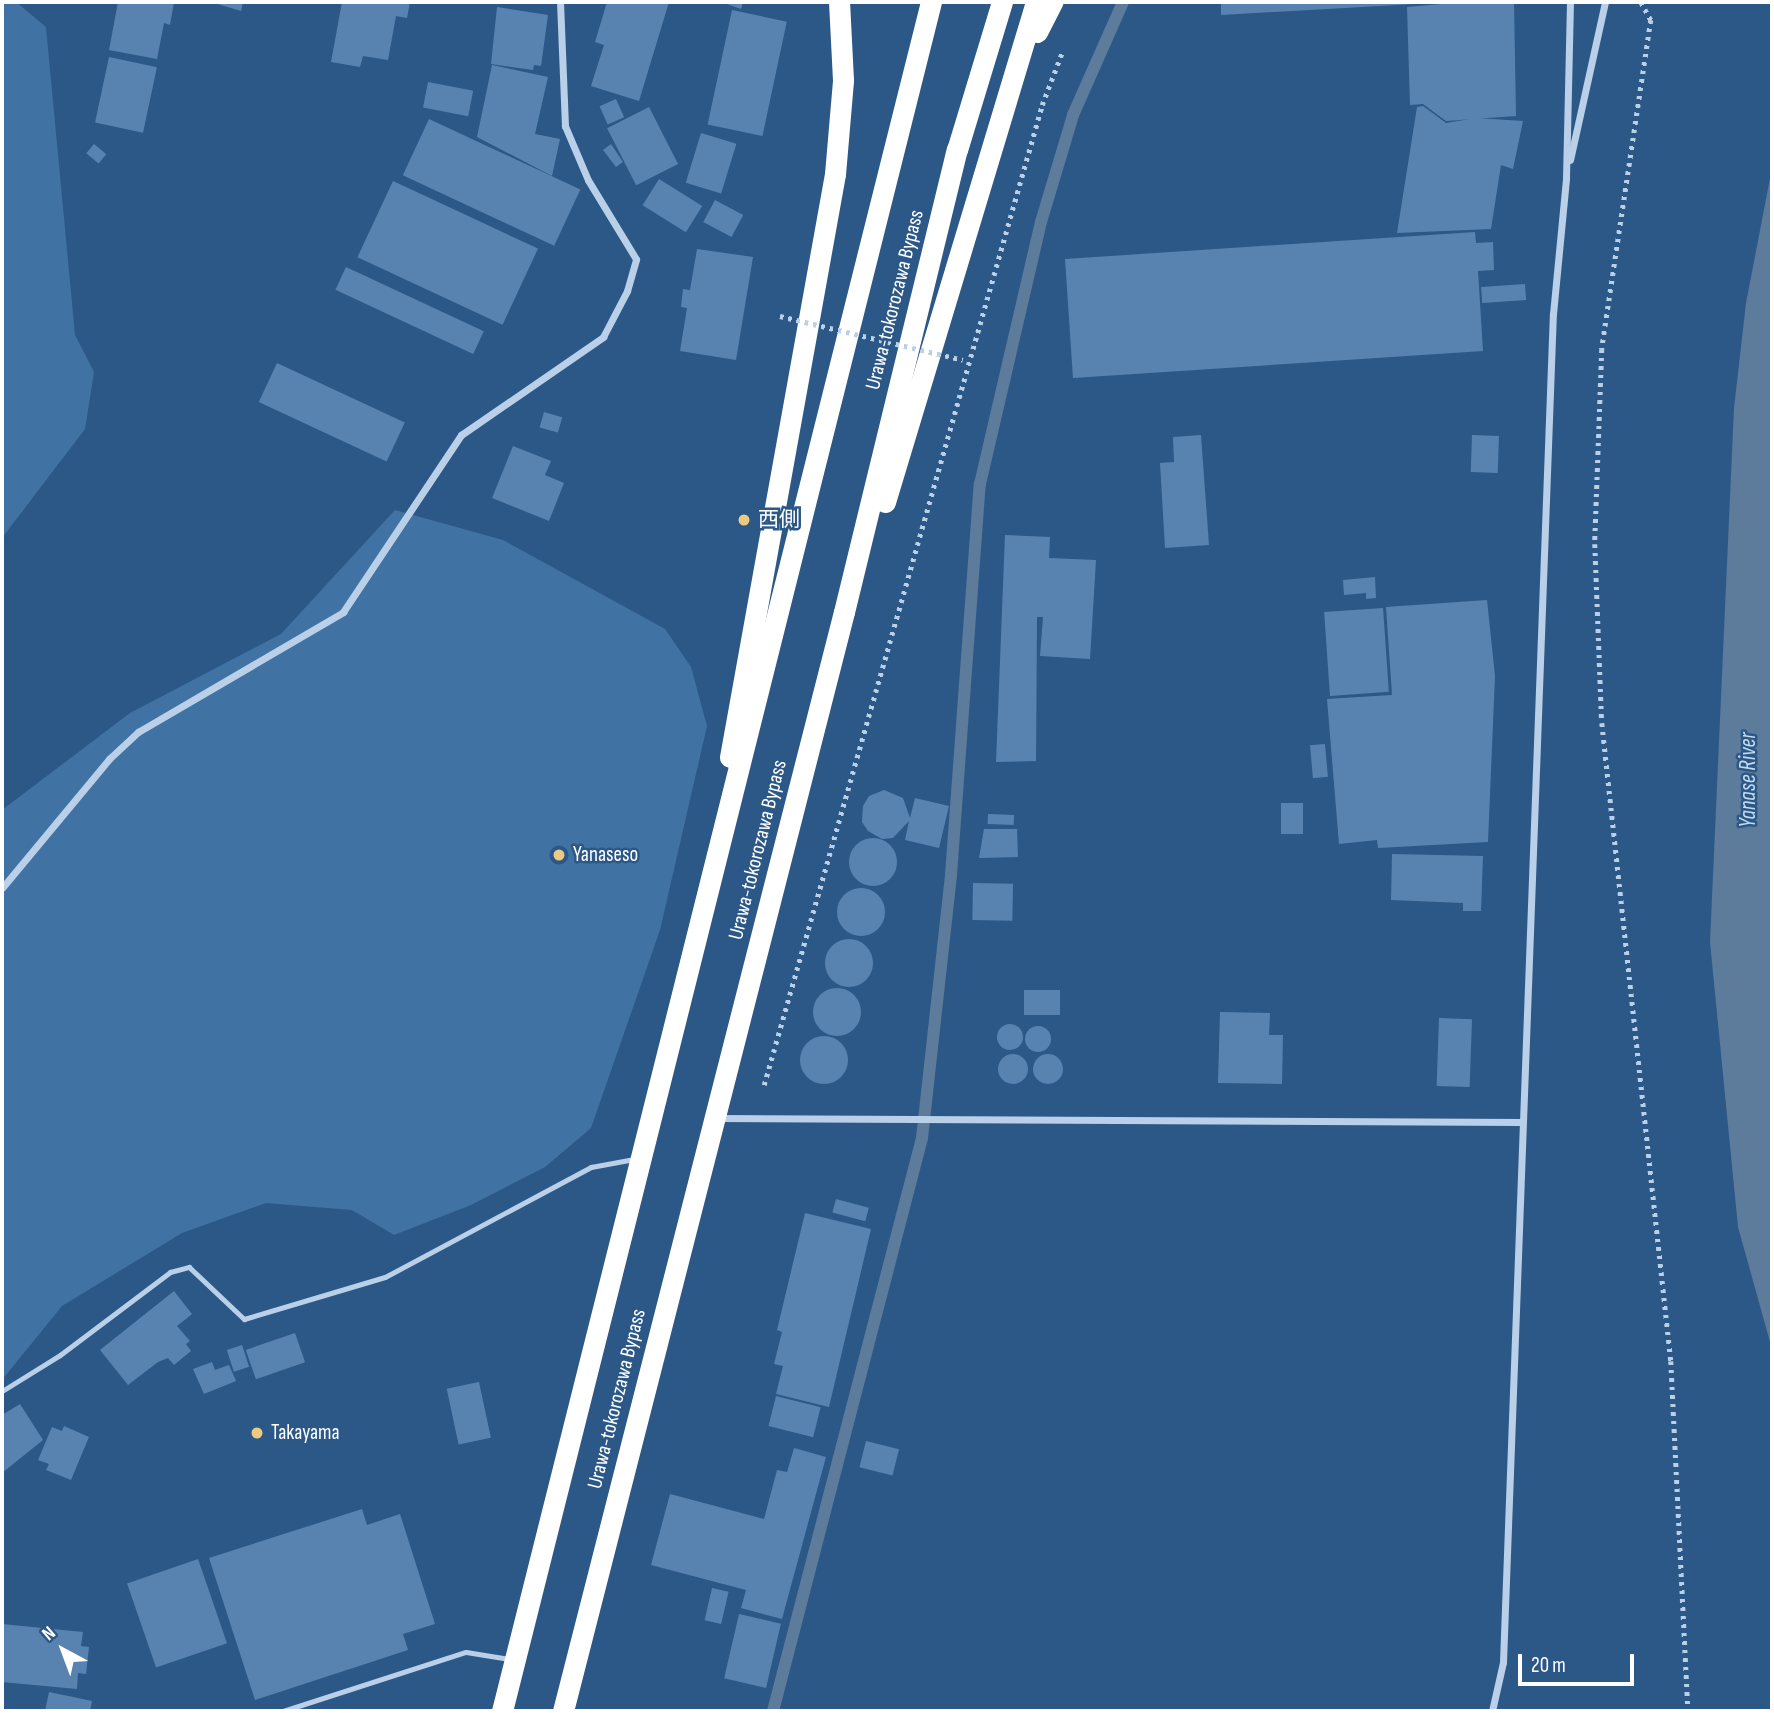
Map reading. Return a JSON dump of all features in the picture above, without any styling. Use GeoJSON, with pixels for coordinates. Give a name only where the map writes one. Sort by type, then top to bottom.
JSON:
{"type":"FeatureCollection","features":[{"type":"Feature","properties":{"kind":"highway"},"geometry":{"type":"LineString","coordinates":[[714,870],[738,701],[835,174],[843,80],[839,2]]}},
{"type":"Feature","properties":{"kind":"highway","name":"Urawa-tokorozawa Bypass"},"geometry":{"type":"LineString","coordinates":[[502,1711],[931,2]]}},
{"type":"Feature","properties":{"kind":"highway","name":"Urawa-tokorozawa Bypass"},"geometry":{"type":"LineString","coordinates":[[563,1711],[845,612],[957,150],[1002,2]]}},
{"type":"Feature","properties":{"kind":"highway"},"geometry":{"type":"LineString","coordinates":[[845,612],[886,498],[1010,98],[1036,2]]}},
{"type":"Feature","properties":{"kind":"highway"},"geometry":{"type":"LineString","coordinates":[[1010,98],[1052,2]]}},
{"type":"Feature","properties":{"kind":"street"},"geometry":{"type":"LineString","coordinates":[[2,888],[109,759],[138,732],[343,612],[461,435],[603,337],[627,291],[636,259],[588,180],[565,126],[560,2]]}},
{"type":"Feature","properties":{"kind":"street"},"geometry":{"type":"LineString","coordinates":[[1492,1711],[1503,1662],[1553,314],[1566,178],[1570,2]]}},
{"type":"Feature","properties":{"kind":"street"},"geometry":{"type":"LineString","coordinates":[[1566,178],[1605,2]]}},
{"type":"Feature","properties":{"kind":"street"},"geometry":{"type":"LineString","coordinates":[[714,1118],[1521,1122]]}},
{"type":"Feature","properties":{"kind":"lane"},"geometry":{"type":"LineString","coordinates":[[2,1391],[60,1354],[170,1272],[189,1267],[244,1319],[385,1277],[591,1167],[640,1158]]}},
{"type":"Feature","properties":{"kind":"lane"},"geometry":{"type":"LineString","coordinates":[[283,1711],[466,1652],[516,1660]]}},
{"type":"Feature","properties":{"kind":"path"},"geometry":{"type":"LineString","coordinates":[[1641,2],[1651,20],[1602,349],[1595,544],[1602,723],[1671,1361],[1688,1711]]}},
{"type":"Feature","properties":{"kind":"path"},"geometry":{"type":"LineString","coordinates":[[764,1085],[1042,105],[1066,45]]}},
{"type":"Feature","properties":{"kind":"path"},"geometry":{"type":"LineString","coordinates":[[780,316],[963,360]]}},
{"type":"Feature","properties":{"kind":"shaded area"},"geometry":{"type":"Polygon","coordinates":[[[2,2],[16,2],[46,27],[75,335],[94,372],[85,429],[2,538],[2,2]]]}},
{"type":"Feature","properties":{"kind":"shaded area"},"geometry":{"type":"Polygon","coordinates":[[[395,510],[503,540],[665,629],[691,667],[707,726],[660,930],[591,1128],[545,1167],[471,1205],[394,1235],[352,1210],[266,1203],[182,1233],[62,1306],[2,1380],[2,810],[130,713],[281,634],[395,510]]]}},
{"type":"Feature","properties":{"kind":"water","name":"Yanase River"},"geometry":{"type":"Polygon","coordinates":[[[1772,168],[1772,1349],[1738,1227],[1710,942],[1734,408],[1746,303],[1772,168]]]}},
{"type":"Feature","properties":{"kind":"building"},"geometry":{"type":"Polygon","coordinates":[[[118,2],[174,2],[170,25],[164,23],[157,59],[109,50],[118,2]]]}},
{"type":"Feature","properties":{"kind":"building"},"geometry":{"type":"Polygon","coordinates":[[[211,2],[243,2],[241,11],[211,2]]]}},
{"type":"Feature","properties":{"kind":"building"},"geometry":{"type":"Polygon","coordinates":[[[342,2],[410,2],[407,18],[396,16],[388,60],[363,56],[360,67],[331,62],[342,2]]]}},
{"type":"Feature","properties":{"kind":"building"},"geometry":{"type":"Polygon","coordinates":[[[607,2],[669,2],[639,101],[591,86],[604,45],[595,42],[607,2]]]}},
{"type":"Feature","properties":{"kind":"building"},"geometry":{"type":"Polygon","coordinates":[[[721,2],[743,2],[741,9],[721,2]]]}},
{"type":"Feature","properties":{"kind":"building"},"geometry":{"type":"Polygon","coordinates":[[[1221,2],[1415,2],[1415,4],[1221,15],[1221,2]]]}},
{"type":"Feature","properties":{"kind":"building"},"geometry":{"type":"Polygon","coordinates":[[[1463,2],[1514,2],[1516,116],[1446,121],[1423,104],[1410,105],[1407,7],[1463,2]]]}},
{"type":"Feature","properties":{"kind":"building"},"geometry":{"type":"Polygon","coordinates":[[[497,7],[548,15],[541,66],[534,65],[533,70],[491,64],[497,7]]]}},
{"type":"Feature","properties":{"kind":"building"},"geometry":{"type":"Polygon","coordinates":[[[732,10],[787,22],[762,136],[708,124],[732,10]]]}},
{"type":"Feature","properties":{"kind":"building"},"geometry":{"type":"Polygon","coordinates":[[[109,57],[157,67],[143,133],[95,123],[109,57]]]}},
{"type":"Feature","properties":{"kind":"building"},"geometry":{"type":"Polygon","coordinates":[[[492,65],[548,77],[535,134],[560,139],[552,176],[477,137],[492,65]]]}},
{"type":"Feature","properties":{"kind":"building"},"geometry":{"type":"Polygon","coordinates":[[[428,82],[473,91],[468,116],[423,108],[428,82]]]}},
{"type":"Feature","properties":{"kind":"building"},"geometry":{"type":"Polygon","coordinates":[[[616,99],[624,117],[608,125],[600,106],[616,99]]]}},
{"type":"Feature","properties":{"kind":"building"},"geometry":{"type":"Polygon","coordinates":[[[1423,106],[1446,123],[1476,118],[1523,121],[1513,169],[1501,165],[1491,229],[1397,233],[1417,107],[1423,106]]]}},
{"type":"Feature","properties":{"kind":"building"},"geometry":{"type":"Polygon","coordinates":[[[649,107],[678,164],[636,185],[607,128],[649,107]]]}},
{"type":"Feature","properties":{"kind":"building"},"geometry":{"type":"Polygon","coordinates":[[[429,119],[580,190],[554,246],[403,175],[429,119]]]}},
{"type":"Feature","properties":{"kind":"building"},"geometry":{"type":"Polygon","coordinates":[[[701,133],[736,144],[721,194],[686,183],[701,133]]]}},
{"type":"Feature","properties":{"kind":"building"},"geometry":{"type":"Polygon","coordinates":[[[94,144],[106,154],[99,163],[86,153],[94,144]]]}},
{"type":"Feature","properties":{"kind":"building"},"geometry":{"type":"Polygon","coordinates":[[[611,144],[623,162],[616,167],[603,150],[611,144]]]}},
{"type":"Feature","properties":{"kind":"building"},"geometry":{"type":"Polygon","coordinates":[[[659,179],[702,206],[686,232],[643,205],[659,179]]]}},
{"type":"Feature","properties":{"kind":"building"},"geometry":{"type":"Polygon","coordinates":[[[393,181],[538,249],[503,325],[358,257],[393,181]]]}},
{"type":"Feature","properties":{"kind":"building"},"geometry":{"type":"Polygon","coordinates":[[[715,200],[743,215],[732,237],[703,222],[715,200]]]}},
{"type":"Feature","properties":{"kind":"building"},"geometry":{"type":"Polygon","coordinates":[[[1475,232],[1476,243],[1493,242],[1494,270],[1478,271],[1483,351],[1073,378],[1065,259],[1475,232]]]}},
{"type":"Feature","properties":{"kind":"building"},"geometry":{"type":"Polygon","coordinates":[[[697,249],[753,257],[736,360],[680,351],[687,308],[681,307],[683,289],[690,290],[697,249]]]}},
{"type":"Feature","properties":{"kind":"building"},"geometry":{"type":"Polygon","coordinates":[[[346,267],[484,331],[473,354],[335,290],[346,267]]]}},
{"type":"Feature","properties":{"kind":"building"},"geometry":{"type":"Polygon","coordinates":[[[1525,284],[1526,300],[1482,303],[1481,287],[1525,284]]]}},
{"type":"Feature","properties":{"kind":"building"},"geometry":{"type":"Polygon","coordinates":[[[277,363],[405,423],[387,462],[259,402],[277,363]]]}},
{"type":"Feature","properties":{"kind":"building"},"geometry":{"type":"Polygon","coordinates":[[[544,412],[562,417],[558,433],[540,427],[544,412]]]}},
{"type":"Feature","properties":{"kind":"building"},"geometry":{"type":"Polygon","coordinates":[[[1201,435],[1209,545],[1165,548],[1160,463],[1174,462],[1173,437],[1201,435]]]}},
{"type":"Feature","properties":{"kind":"building"},"geometry":{"type":"Polygon","coordinates":[[[1472,435],[1499,436],[1498,473],[1471,472],[1472,435]]]}},
{"type":"Feature","properties":{"kind":"building"},"geometry":{"type":"Polygon","coordinates":[[[513,446],[551,461],[545,475],[564,483],[549,521],[492,498],[513,446]]]}},
{"type":"Feature","properties":{"kind":"building"},"geometry":{"type":"Polygon","coordinates":[[[1005,535],[1050,537],[1049,558],[1096,560],[1090,659],[1040,656],[1043,617],[1037,617],[1036,761],[996,762],[1005,535]]]}},
{"type":"Feature","properties":{"kind":"building"},"geometry":{"type":"Polygon","coordinates":[[[1375,577],[1376,598],[1366,599],[1366,593],[1344,595],[1343,580],[1375,577]]]}},
{"type":"Feature","properties":{"kind":"building"},"geometry":{"type":"Polygon","coordinates":[[[1487,600],[1495,676],[1488,842],[1378,848],[1377,840],[1339,844],[1327,699],[1392,695],[1386,607],[1487,600]]]}},
{"type":"Feature","properties":{"kind":"building"},"geometry":{"type":"Polygon","coordinates":[[[1383,608],[1389,692],[1330,696],[1324,612],[1383,608]]]}},
{"type":"Feature","properties":{"kind":"building"},"geometry":{"type":"Polygon","coordinates":[[[1325,744],[1328,777],[1313,778],[1310,745],[1325,744]]]}},
{"type":"Feature","properties":{"kind":"building"},"geometry":{"type":"Polygon","coordinates":[[[884,790],[903,798],[910,818],[915,798],[949,806],[939,848],[905,840],[909,821],[893,838],[882,839],[868,831],[862,822],[863,806],[869,796],[884,790]]]}},
{"type":"Feature","properties":{"kind":"building"},"geometry":{"type":"Polygon","coordinates":[[[1281,803],[1303,803],[1303,834],[1281,834],[1281,803]]]}},
{"type":"Feature","properties":{"kind":"building"},"geometry":{"type":"Polygon","coordinates":[[[988,814],[1014,815],[1014,825],[988,824],[988,814]]]}},
{"type":"Feature","properties":{"kind":"building"},"geometry":{"type":"Polygon","coordinates":[[[984,829],[1017,829],[1018,857],[979,858],[984,829]]]}},
{"type":"Feature","properties":{"kind":"building"},"geometry":{"type":"Polygon","coordinates":[[[873,838],[882,839],[890,845],[896,853],[896,871],[890,879],[882,885],[873,886],[864,885],[856,879],[850,871],[849,862],[850,853],[856,845],[864,839],[873,838]]]}},
{"type":"Feature","properties":{"kind":"building"},"geometry":{"type":"Polygon","coordinates":[[[1392,854],[1483,856],[1481,911],[1463,911],[1463,903],[1391,900],[1392,854]]]}},
{"type":"Feature","properties":{"kind":"building"},"geometry":{"type":"Polygon","coordinates":[[[973,883],[1013,884],[1012,921],[972,920],[973,883]]]}},
{"type":"Feature","properties":{"kind":"building"},"geometry":{"type":"Polygon","coordinates":[[[861,888],[878,895],[885,912],[878,929],[861,936],[844,929],[837,912],[844,895],[861,888]]]}},
{"type":"Feature","properties":{"kind":"building"},"geometry":{"type":"Polygon","coordinates":[[[849,939],[866,946],[873,963],[866,980],[849,987],[832,980],[825,963],[832,946],[849,939]]]}},
{"type":"Feature","properties":{"kind":"building"},"geometry":{"type":"Polygon","coordinates":[[[837,988],[846,989],[854,995],[860,1003],[860,1021],[854,1029],[846,1035],[837,1036],[828,1035],[820,1029],[814,1021],[813,1012],[814,1003],[820,995],[828,989],[837,988]]]}},
{"type":"Feature","properties":{"kind":"building"},"geometry":{"type":"Polygon","coordinates":[[[1024,990],[1060,990],[1060,1015],[1024,1015],[1024,990]]]}},
{"type":"Feature","properties":{"kind":"building"},"geometry":{"type":"Polygon","coordinates":[[[1220,1012],[1270,1013],[1269,1035],[1283,1035],[1282,1084],[1218,1083],[1220,1012]]]}},
{"type":"Feature","properties":{"kind":"building"},"geometry":{"type":"Polygon","coordinates":[[[1439,1018],[1472,1019],[1470,1087],[1437,1086],[1439,1018]]]}},
{"type":"Feature","properties":{"kind":"building"},"geometry":{"type":"Polygon","coordinates":[[[1010,1024],[1019,1028],[1023,1037],[1019,1046],[1010,1050],[1001,1046],[997,1037],[1001,1028],[1010,1024]]]}},
{"type":"Feature","properties":{"kind":"building"},"geometry":{"type":"Polygon","coordinates":[[[1038,1026],[1047,1030],[1051,1039],[1047,1048],[1038,1052],[1029,1048],[1025,1039],[1029,1030],[1038,1026]]]}},
{"type":"Feature","properties":{"kind":"building"},"geometry":{"type":"Polygon","coordinates":[[[824,1036],[841,1043],[848,1060],[841,1077],[824,1084],[807,1077],[800,1060],[807,1043],[824,1036]]]}},
{"type":"Feature","properties":{"kind":"building"},"geometry":{"type":"Polygon","coordinates":[[[1013,1054],[1024,1058],[1028,1069],[1024,1080],[1013,1084],[1002,1080],[998,1069],[1002,1058],[1013,1054]]]}},
{"type":"Feature","properties":{"kind":"building"},"geometry":{"type":"Polygon","coordinates":[[[1048,1054],[1059,1058],[1063,1069],[1059,1080],[1048,1084],[1037,1080],[1033,1069],[1037,1058],[1048,1054]]]}},
{"type":"Feature","properties":{"kind":"building"},"geometry":{"type":"Polygon","coordinates":[[[836,1199],[869,1208],[865,1221],[832,1213],[836,1199]]]}},
{"type":"Feature","properties":{"kind":"building"},"geometry":{"type":"Polygon","coordinates":[[[805,1213],[871,1229],[829,1407],[776,1394],[783,1366],[774,1364],[782,1332],[777,1330],[805,1213]]]}},
{"type":"Feature","properties":{"kind":"building"},"geometry":{"type":"Polygon","coordinates":[[[174,1291],[192,1314],[177,1326],[190,1341],[186,1344],[191,1351],[174,1365],[168,1358],[158,1362],[128,1385],[100,1350],[174,1291]]]}},
{"type":"Feature","properties":{"kind":"building"},"geometry":{"type":"Polygon","coordinates":[[[295,1333],[305,1362],[256,1379],[246,1350],[295,1333]]]}},
{"type":"Feature","properties":{"kind":"building"},"geometry":{"type":"Polygon","coordinates":[[[242,1345],[249,1367],[234,1372],[227,1350],[242,1345]]]}},
{"type":"Feature","properties":{"kind":"building"},"geometry":{"type":"Polygon","coordinates":[[[212,1362],[215,1370],[229,1365],[236,1381],[204,1394],[193,1369],[212,1362]]]}},
{"type":"Feature","properties":{"kind":"building"},"geometry":{"type":"Polygon","coordinates":[[[479,1382],[491,1438],[459,1445],[447,1389],[479,1382]]]}},
{"type":"Feature","properties":{"kind":"building"},"geometry":{"type":"Polygon","coordinates":[[[776,1396],[821,1407],[813,1437],[769,1426],[776,1396]]]}},
{"type":"Feature","properties":{"kind":"building"},"geometry":{"type":"Polygon","coordinates":[[[20,1404],[43,1440],[2,1473],[2,1415],[20,1404]]]}},
{"type":"Feature","properties":{"kind":"building"},"geometry":{"type":"Polygon","coordinates":[[[64,1426],[89,1437],[71,1480],[46,1470],[49,1464],[38,1460],[52,1427],[62,1431],[64,1426]]]}},
{"type":"Feature","properties":{"kind":"building"},"geometry":{"type":"Polygon","coordinates":[[[866,1441],[899,1449],[892,1475],[859,1467],[866,1441]]]}},
{"type":"Feature","properties":{"kind":"building"},"geometry":{"type":"Polygon","coordinates":[[[794,1448],[826,1457],[782,1619],[741,1608],[746,1590],[651,1565],[670,1494],[764,1519],[777,1470],[787,1472],[794,1448]]]}},
{"type":"Feature","properties":{"kind":"building"},"geometry":{"type":"Polygon","coordinates":[[[362,1509],[367,1525],[400,1514],[435,1624],[403,1634],[408,1650],[255,1700],[209,1558],[362,1509]]]}},
{"type":"Feature","properties":{"kind":"building"},"geometry":{"type":"Polygon","coordinates":[[[198,1559],[227,1643],[156,1668],[127,1583],[198,1559]]]}},
{"type":"Feature","properties":{"kind":"building"},"geometry":{"type":"Polygon","coordinates":[[[712,1588],[729,1592],[721,1624],[705,1620],[712,1588]]]}},
{"type":"Feature","properties":{"kind":"building"},"geometry":{"type":"Polygon","coordinates":[[[739,1614],[781,1624],[766,1688],[724,1678],[739,1614]]]}},
{"type":"Feature","properties":{"kind":"building"},"geometry":{"type":"Polygon","coordinates":[[[2,1624],[83,1632],[81,1646],[89,1647],[86,1674],[78,1673],[77,1689],[2,1682],[2,1624]]]}},
{"type":"Feature","properties":{"kind":"building"},"geometry":{"type":"Polygon","coordinates":[[[49,1692],[92,1701],[90,1711],[45,1711],[49,1692]]]}},
{"type":"Feature","properties":{"kind":"waterway"},"geometry":{"type":"LineString","coordinates":[[773,1711],[922,1138],[951,875],[980,484],[1041,222],[1073,115],[1123,2]]}},
{"type":"Feature","properties":{"kind":"place","name":"西側"},"geometry":{"type":"Point","coordinates":[744,520]}},
{"type":"Feature","properties":{"kind":"place","name":"Yanaseso"},"geometry":{"type":"Point","coordinates":[559,855]}},
{"type":"Feature","properties":{"kind":"place","name":"Takayama"},"geometry":{"type":"Point","coordinates":[257,1433]}}]}
